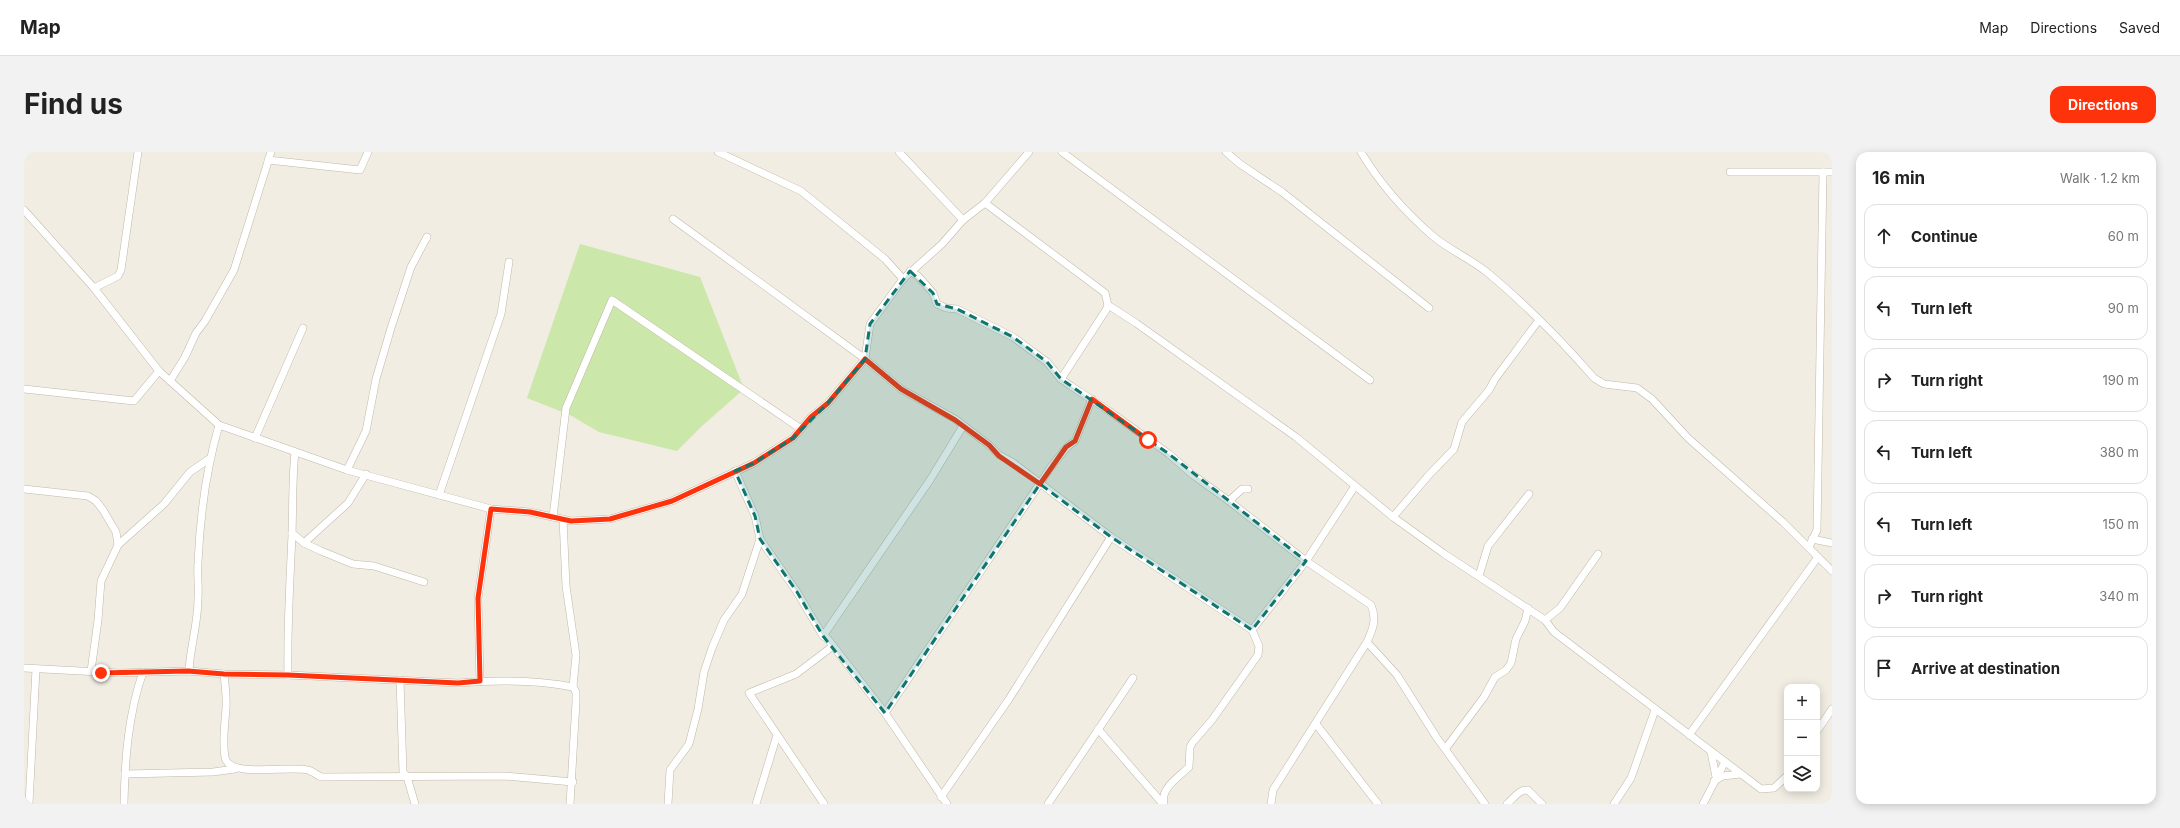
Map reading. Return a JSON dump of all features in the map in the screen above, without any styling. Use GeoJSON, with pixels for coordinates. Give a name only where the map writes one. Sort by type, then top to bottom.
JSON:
{"type":"FeatureCollection","features":[{"type":"Feature","properties":{"kind":"street"},"geometry":{"type":"LineString","coordinates":[[94,288],[118,276],[124,263],[128,212],[138,152]]}},
{"type":"Feature","properties":{"kind":"street"},"geometry":{"type":"LineString","coordinates":[[170,381],[185,357],[196,333],[205,321],[234,270],[270,152]]}},
{"type":"Feature","properties":{"kind":"street"},"geometry":{"type":"LineString","coordinates":[[268,160],[360,170],[368,152]]}},
{"type":"Feature","properties":{"kind":"street"},"geometry":{"type":"LineString","coordinates":[[718,152],[801,191],[886,259],[903,279]]}},
{"type":"Feature","properties":{"kind":"street"},"geometry":{"type":"LineString","coordinates":[[899,152],[963,220]]}},
{"type":"Feature","properties":{"kind":"street"},"geometry":{"type":"LineString","coordinates":[[24,210],[94,288],[159,371],[219,425],[347,470],[491,509],[530,512],[571,521],[610,519],[672,501],[754,463],[793,438],[811,417],[828,403],[865,359],[870,324],[903,279],[910,271],[942,244],[963,220],[985,203],[1029,152]]}},
{"type":"Feature","properties":{"kind":"street"},"geometry":{"type":"LineString","coordinates":[[1062,152],[1370,380]]}},
{"type":"Feature","properties":{"kind":"street"},"geometry":{"type":"LineString","coordinates":[[1226,152],[1240,164],[1282,192],[1429,308]]}},
{"type":"Feature","properties":{"kind":"street"},"geometry":{"type":"LineString","coordinates":[[1361,152],[1375,175],[1400,204],[1435,238],[1487,272],[1539,320],[1594,378],[1604,384],[1637,388],[1652,399],[1688,438],[1783,522],[1832,571]]}},
{"type":"Feature","properties":{"kind":"street"},"geometry":{"type":"LineString","coordinates":[[1730,172],[1832,172]]}},
{"type":"Feature","properties":{"kind":"street"},"geometry":{"type":"LineString","coordinates":[[1809,547],[1816,530],[1823,172]]}},
{"type":"Feature","properties":{"kind":"street"},"geometry":{"type":"LineString","coordinates":[[985,203],[1105,294],[1108,305],[1136,323],[1296,437],[1392,517],[1545,620],[1554,632],[1740,774],[1761,789],[1768,790],[1780,784],[1784,779]]}},
{"type":"Feature","properties":{"kind":"street"},"geometry":{"type":"LineString","coordinates":[[673,219],[865,359],[901,389],[963,426],[999,456],[1040,484],[1111,537],[1252,630],[1259,646],[1258,655],[1212,720],[1193,742],[1190,747],[1189,767],[1166,790],[1164,795],[1164,804]]}},
{"type":"Feature","properties":{"kind":"street"},"geometry":{"type":"LineString","coordinates":[[347,470],[366,431],[376,379],[411,267],[427,237]]}},
{"type":"Feature","properties":{"kind":"street"},"geometry":{"type":"LineString","coordinates":[[439,495],[501,314],[510,262]]}},
{"type":"Feature","properties":{"kind":"street"},"geometry":{"type":"LineString","coordinates":[[910,271],[918,276],[933,293],[937,304],[946,308],[957,309],[1013,337],[1048,362],[1061,379],[1092,399],[1230,500],[1306,561],[1371,606],[1375,620],[1367,642],[1273,790],[1271,804]]}},
{"type":"Feature","properties":{"kind":"street"},"geometry":{"type":"LineString","coordinates":[[553,517],[566,408],[612,300],[801,429]]}},
{"type":"Feature","properties":{"kind":"street"},"geometry":{"type":"LineString","coordinates":[[1061,379],[1099,322],[1108,305]]}},
{"type":"Feature","properties":{"kind":"street"},"geometry":{"type":"LineString","coordinates":[[1392,517],[1454,449],[1462,422],[1489,390],[1495,379],[1539,320]]}},
{"type":"Feature","properties":{"kind":"street"},"geometry":{"type":"LineString","coordinates":[[255,438],[303,328]]}},
{"type":"Feature","properties":{"kind":"street"},"geometry":{"type":"LineString","coordinates":[[24,390],[134,401],[159,371]]}},
{"type":"Feature","properties":{"kind":"street"},"geometry":{"type":"LineString","coordinates":[[884,713],[1040,484],[1066,447],[1075,441],[1092,399]]}},
{"type":"Feature","properties":{"kind":"street"},"geometry":{"type":"LineString","coordinates":[[188,671],[191,645],[196,628],[199,545],[209,459],[219,425]]}},
{"type":"Feature","properties":{"kind":"street"},"geometry":{"type":"LineString","coordinates":[[823,636],[930,480],[963,426]]}},
{"type":"Feature","properties":{"kind":"street"},"geometry":{"type":"LineString","coordinates":[[288,675],[287,618],[292,533],[292,485],[295,452]]}},
{"type":"Feature","properties":{"kind":"street"},"geometry":{"type":"LineString","coordinates":[[91,671],[98,620],[101,581],[118,545],[164,504],[190,472],[209,459]]}},
{"type":"Feature","properties":{"kind":"street"},"geometry":{"type":"LineString","coordinates":[[735,471],[755,516],[760,539],[797,592],[823,636],[833,646],[884,713],[947,804]]}},
{"type":"Feature","properties":{"kind":"street"},"geometry":{"type":"LineString","coordinates":[[304,542],[348,503],[366,474]]}},
{"type":"Feature","properties":{"kind":"street"},"geometry":{"type":"LineString","coordinates":[[1252,630],[1306,561],[1355,486]]}},
{"type":"Feature","properties":{"kind":"street"},"geometry":{"type":"LineString","coordinates":[[24,489],[88,496],[96,501],[103,510],[116,532],[118,545]]}},
{"type":"Feature","properties":{"kind":"street"},"geometry":{"type":"LineString","coordinates":[[1230,500],[1242,489],[1248,489]]}},
{"type":"Feature","properties":{"kind":"street"},"geometry":{"type":"LineString","coordinates":[[1478,576],[1488,546],[1529,494]]}},
{"type":"Feature","properties":{"kind":"street"},"geometry":{"type":"LineString","coordinates":[[480,681],[478,598],[491,509]]}},
{"type":"Feature","properties":{"kind":"street"},"geometry":{"type":"LineString","coordinates":[[563,519],[566,586],[576,655],[573,687],[576,692],[573,782],[570,804]]}},
{"type":"Feature","properties":{"kind":"street"},"geometry":{"type":"LineString","coordinates":[[292,533],[321,552],[353,564],[374,566],[424,582]]}},
{"type":"Feature","properties":{"kind":"street"},"geometry":{"type":"LineString","coordinates":[[942,797],[1009,699],[1111,537]]}},
{"type":"Feature","properties":{"kind":"street"},"geometry":{"type":"LineString","coordinates":[[668,804],[670,770],[689,744],[698,709],[704,672],[712,648],[724,620],[742,594],[760,539]]}},
{"type":"Feature","properties":{"kind":"street"},"geometry":{"type":"LineString","coordinates":[[1812,539],[1832,543]]}},
{"type":"Feature","properties":{"kind":"street"},"geometry":{"type":"LineString","coordinates":[[1545,620],[1560,608],[1598,554]]}},
{"type":"Feature","properties":{"kind":"street"},"geometry":{"type":"LineString","coordinates":[[1689,735],[1818,556]]}},
{"type":"Feature","properties":{"kind":"street"},"geometry":{"type":"LineString","coordinates":[[1446,748],[1484,696],[1495,677],[1506,670],[1511,664],[1516,639],[1525,621],[1528,608]]}},
{"type":"Feature","properties":{"kind":"street"},"geometry":{"type":"LineString","coordinates":[[1367,642],[1397,675],[1485,804]]}},
{"type":"Feature","properties":{"kind":"street"},"geometry":{"type":"LineString","coordinates":[[824,804],[749,693],[796,674],[833,646]]}},
{"type":"Feature","properties":{"kind":"street"},"geometry":{"type":"LineString","coordinates":[[24,668],[119,673],[188,671],[224,674],[288,675],[458,683],[480,681],[557,684],[573,687]]}},
{"type":"Feature","properties":{"kind":"street"},"geometry":{"type":"LineString","coordinates":[[29,804],[36,669]]}},
{"type":"Feature","properties":{"kind":"street"},"geometry":{"type":"LineString","coordinates":[[124,804],[125,774],[132,710],[143,672]]}},
{"type":"Feature","properties":{"kind":"street"},"geometry":{"type":"LineString","coordinates":[[224,674],[227,706],[224,732],[225,760],[228,765],[237,768]]}},
{"type":"Feature","properties":{"kind":"street"},"geometry":{"type":"LineString","coordinates":[[1048,804],[1133,678]]}},
{"type":"Feature","properties":{"kind":"street"},"geometry":{"type":"LineString","coordinates":[[400,680],[403,772],[407,777],[415,804]]}},
{"type":"Feature","properties":{"kind":"street"},"geometry":{"type":"LineString","coordinates":[[1820,727],[1832,709]]}},
{"type":"Feature","properties":{"kind":"street"},"geometry":{"type":"LineString","coordinates":[[1614,804],[1630,778],[1655,710]]}},
{"type":"Feature","properties":{"kind":"street"},"geometry":{"type":"LineString","coordinates":[[1316,724],[1378,804]]}},
{"type":"Feature","properties":{"kind":"street"},"geometry":{"type":"LineString","coordinates":[[1098,729],[1164,804]]}},
{"type":"Feature","properties":{"kind":"street"},"geometry":{"type":"LineString","coordinates":[[756,804],[777,735]]}},
{"type":"Feature","properties":{"kind":"street"},"geometry":{"type":"LineString","coordinates":[[1711,752],[1715,779]]}},
{"type":"Feature","properties":{"kind":"street"},"geometry":{"type":"LineString","coordinates":[[1703,804],[1724,762]]}},
{"type":"Feature","properties":{"kind":"street"},"geometry":{"type":"LineString","coordinates":[[125,774],[213,772],[237,768],[294,768],[308,770],[321,777],[504,776],[573,782]]}},
{"type":"Feature","properties":{"kind":"street"},"geometry":{"type":"LineString","coordinates":[[1715,779],[1723,776],[1740,774]]}},
{"type":"Feature","properties":{"kind":"street"},"geometry":{"type":"LineString","coordinates":[[1507,804],[1522,790],[1526,789],[1542,804]]}},
{"type":"Feature","properties":{"kind":"highlighted area"},"geometry":{"type":"Polygon","coordinates":[[[910,271],[933,293],[937,304],[957,309],[1013,337],[1047,362],[1061,379],[1169,454],[1306,561],[1252,630],[1111,537],[1040,484],[885,713],[823,636],[797,592],[760,539],[755,516],[735,471],[754,463],[793,438],[828,403],[865,359],[870,324],[910,271]]]}},
{"type":"Feature","properties":{"kind":"green space"},"geometry":{"type":"Polygon","coordinates":[[[580,244],[700,277],[744,389],[702,426],[677,451],[599,432],[570,415],[527,398],[580,244]]]}},
{"type":"Feature","properties":{"kind":"route"},"geometry":{"type":"LineString","coordinates":[[101,673],[188,671],[224,674],[288,675],[458,683],[480,681],[478,598],[491,509],[530,512],[571,521],[610,519],[672,501],[754,463],[793,438],[811,417],[828,403],[844,381],[865,359],[877,371],[901,389],[955,420],[989,445],[999,456],[1012,462],[1040,484],[1066,447],[1075,441],[1092,399],[1148,440]]}}]}
